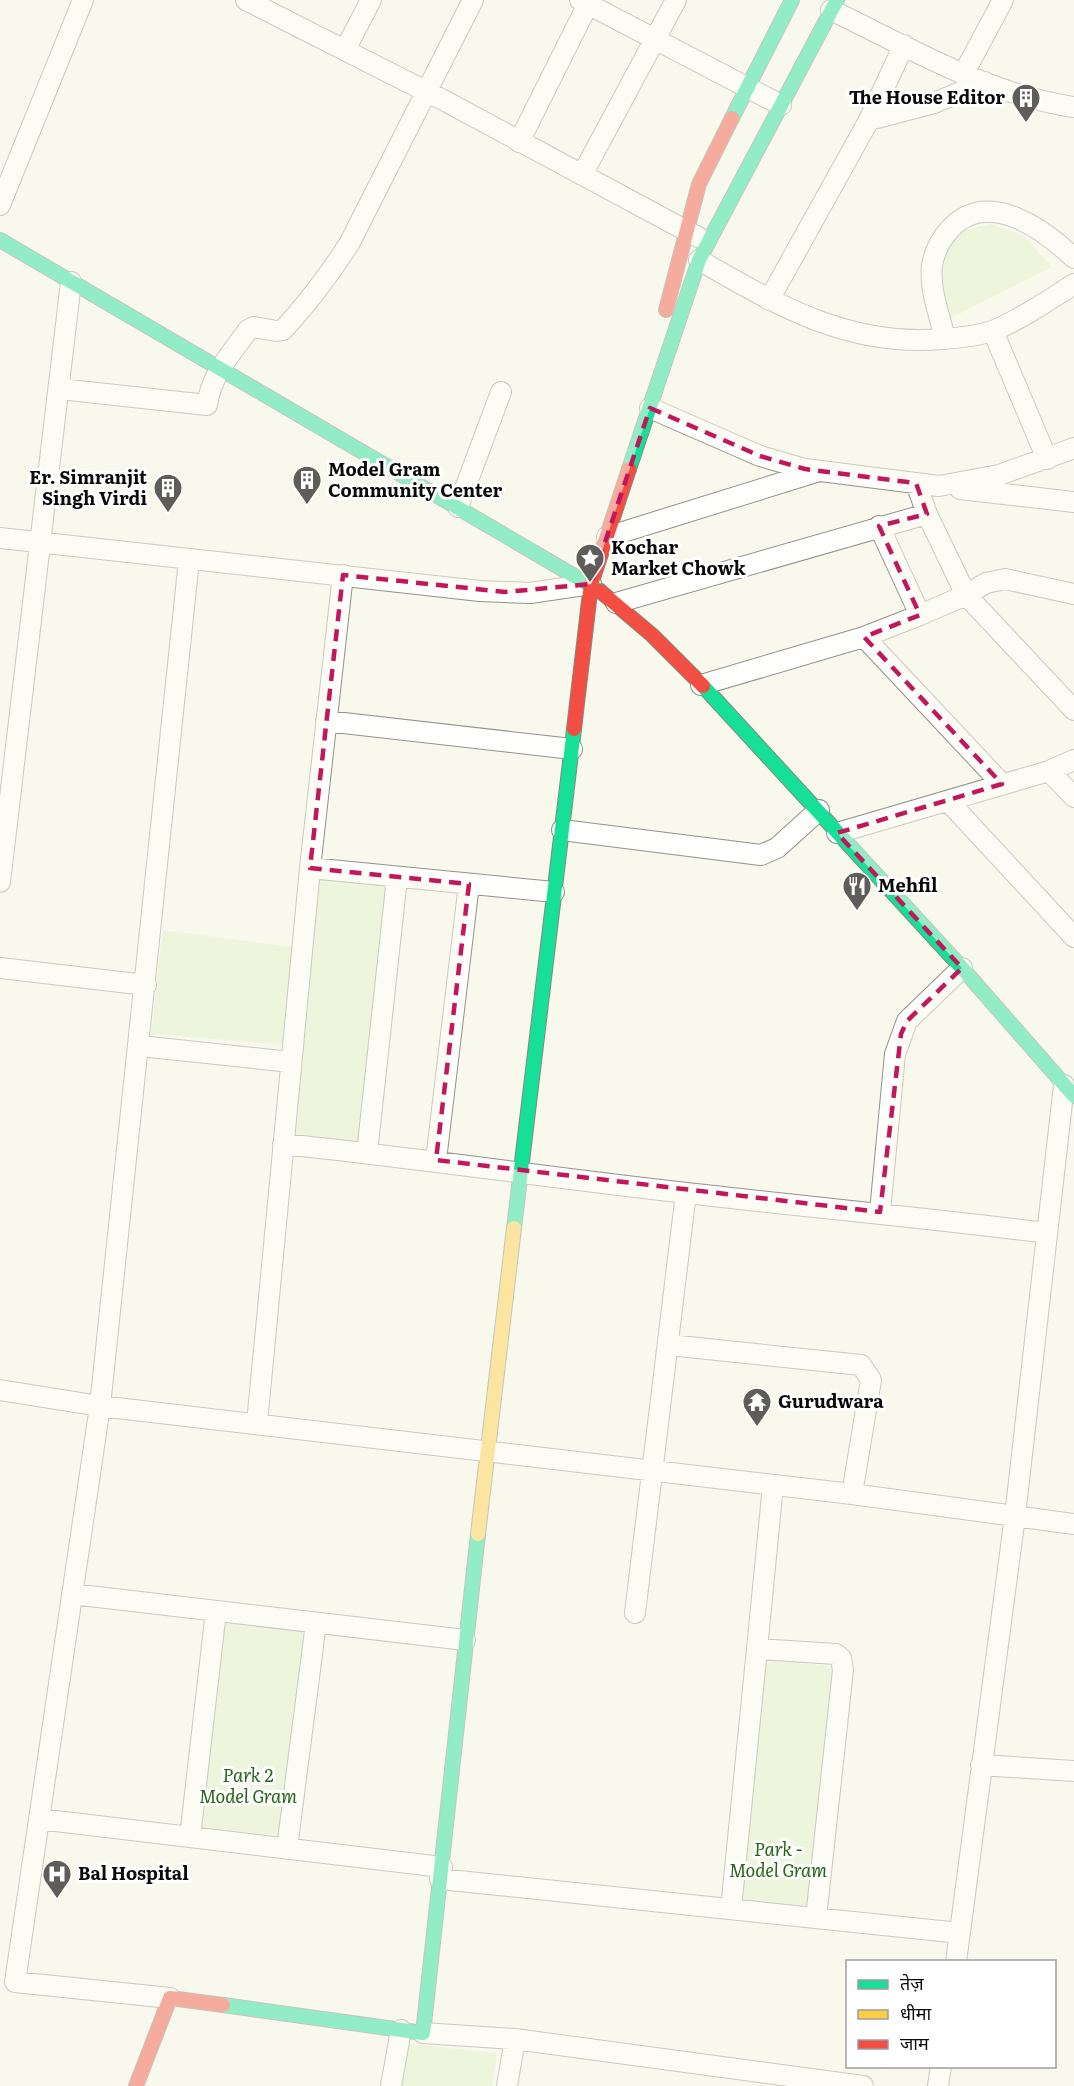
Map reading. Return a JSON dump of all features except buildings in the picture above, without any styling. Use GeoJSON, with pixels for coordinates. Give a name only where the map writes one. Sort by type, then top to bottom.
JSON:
{"type":"FeatureCollection","features":[{"type":"Feature","properties":{"kind":"street"},"geometry":{"type":"LineString","coordinates":[[0,205],[83,0]]}},
{"type":"Feature","properties":{"kind":"street"},"geometry":{"type":"LineString","coordinates":[[246,0],[275,6],[345,50],[685,231],[704,251],[769,300],[813,321],[857,334],[905,341],[945,339],[993,331],[1020,318],[1074,284]]}},
{"type":"Feature","properties":{"kind":"street"},"geometry":{"type":"LineString","coordinates":[[345,50],[371,0]]}},
{"type":"Feature","properties":{"kind":"street"},"geometry":{"type":"LineString","coordinates":[[60,389],[207,405],[211,384],[248,330],[254,327],[283,330],[308,303],[349,244],[473,0]]}},
{"type":"Feature","properties":{"kind":"street"},"geometry":{"type":"LineString","coordinates":[[582,175],[676,0]]}},
{"type":"Feature","properties":{"kind":"street"},"geometry":{"type":"LineString","coordinates":[[661,374],[662,337],[668,300],[699,184],[792,0]]}},
{"type":"Feature","properties":{"kind":"street"},"geometry":{"type":"LineString","coordinates":[[964,73],[1004,0]]}},
{"type":"Feature","properties":{"kind":"street"},"geometry":{"type":"LineString","coordinates":[[519,142],[586,1],[781,105]]}},
{"type":"Feature","properties":{"kind":"street"},"geometry":{"type":"LineString","coordinates":[[423,2033],[465,1640],[523,1171],[591,584],[661,374],[704,251],[834,5],[904,45],[985,82],[1055,104],[1074,107]]}},
{"type":"Feature","properties":{"kind":"street"},"geometry":{"type":"LineString","coordinates":[[769,300],[869,120],[904,45]]}},
{"type":"Feature","properties":{"kind":"street"},"geometry":{"type":"LineString","coordinates":[[869,120],[934,103],[985,82]]}},
{"type":"Feature","properties":{"kind":"street"},"geometry":{"type":"LineString","coordinates":[[945,339],[932,282],[932,267],[936,250],[944,236],[963,217],[1000,212],[1018,218],[1035,226],[1074,258]]}},
{"type":"Feature","properties":{"kind":"street"},"geometry":{"type":"LineString","coordinates":[[0,240],[591,584],[616,603],[701,685],[819,810],[837,833],[962,968],[1069,1090],[1047,1233],[1015,1516],[956,1960]]}},
{"type":"Feature","properties":{"kind":"street"},"geometry":{"type":"LineString","coordinates":[[0,882],[71,282]]}},
{"type":"Feature","properties":{"kind":"street"},"geometry":{"type":"LineString","coordinates":[[993,331],[1047,459]]}},
{"type":"Feature","properties":{"kind":"street"},"geometry":{"type":"LineString","coordinates":[[458,507],[501,392]]}},
{"type":"Feature","properties":{"kind":"street"},"geometry":{"type":"LineString","coordinates":[[650,408],[760,456],[819,471],[1074,502]]}},
{"type":"Feature","properties":{"kind":"street"},"geometry":{"type":"LineString","coordinates":[[939,486],[999,476],[1074,448]]}},
{"type":"Feature","properties":{"kind":"street"},"geometry":{"type":"LineString","coordinates":[[607,537],[819,471]]}},
{"type":"Feature","properties":{"kind":"street"},"geometry":{"type":"LineString","coordinates":[[916,483],[927,514],[966,595],[1074,710]]}},
{"type":"Feature","properties":{"kind":"street"},"geometry":{"type":"LineString","coordinates":[[616,603],[927,514]]}},
{"type":"Feature","properties":{"kind":"street"},"geometry":{"type":"LineString","coordinates":[[879,526],[920,615]]}},
{"type":"Feature","properties":{"kind":"street"},"geometry":{"type":"LineString","coordinates":[[0,538],[497,592],[530,593],[591,584]]}},
{"type":"Feature","properties":{"kind":"street"},"geometry":{"type":"LineString","coordinates":[[189,560],[140,1046],[100,1406],[39,1819],[7,1982],[170,1998],[423,2033],[515,2040],[754,2078],[863,2086]]}},
{"type":"Feature","properties":{"kind":"street"},"geometry":{"type":"LineString","coordinates":[[257,1423],[310,868],[343,575]]}},
{"type":"Feature","properties":{"kind":"street"},"geometry":{"type":"LineString","coordinates":[[701,685],[864,637],[966,595],[986,583],[1005,579],[1074,594]]}},
{"type":"Feature","properties":{"kind":"street"},"geometry":{"type":"LineString","coordinates":[[864,637],[1002,784]]}},
{"type":"Feature","properties":{"kind":"street"},"geometry":{"type":"LineString","coordinates":[[326,721],[572,749]]}},
{"type":"Feature","properties":{"kind":"street"},"geometry":{"type":"LineString","coordinates":[[837,833],[1049,771],[1074,760]]}},
{"type":"Feature","properties":{"kind":"street"},"geometry":{"type":"LineString","coordinates":[[1049,771],[1074,797]]}},
{"type":"Feature","properties":{"kind":"street"},"geometry":{"type":"LineString","coordinates":[[948,801],[1074,937]]}},
{"type":"Feature","properties":{"kind":"street"},"geometry":{"type":"LineString","coordinates":[[562,830],[761,855],[777,848],[819,810]]}},
{"type":"Feature","properties":{"kind":"street"},"geometry":{"type":"LineString","coordinates":[[310,868],[554,892]]}},
{"type":"Feature","properties":{"kind":"street"},"geometry":{"type":"LineString","coordinates":[[367,1153],[398,878]]}},
{"type":"Feature","properties":{"kind":"street"},"geometry":{"type":"LineString","coordinates":[[436,1160],[469,884]]}},
{"type":"Feature","properties":{"kind":"street"},"geometry":{"type":"LineString","coordinates":[[0,968],[146,985]]}},
{"type":"Feature","properties":{"kind":"street"},"geometry":{"type":"LineString","coordinates":[[880,1212],[896,1054],[901,1034],[908,1021],[962,968]]}},
{"type":"Feature","properties":{"kind":"street"},"geometry":{"type":"LineString","coordinates":[[140,1046],[291,1062]]}},
{"type":"Feature","properties":{"kind":"street"},"geometry":{"type":"LineString","coordinates":[[283,1144],[436,1160],[686,1193],[880,1212],[1047,1233]]}},
{"type":"Feature","properties":{"kind":"street"},"geometry":{"type":"LineString","coordinates":[[635,1613],[686,1193]]}},
{"type":"Feature","properties":{"kind":"street"},"geometry":{"type":"LineString","coordinates":[[669,1345],[861,1365],[871,1380],[852,1494]]}},
{"type":"Feature","properties":{"kind":"street"},"geometry":{"type":"LineString","coordinates":[[0,1390],[100,1406],[852,1494],[1074,1524]]}},
{"type":"Feature","properties":{"kind":"street"},"geometry":{"type":"LineString","coordinates":[[731,1909],[773,1485]]}},
{"type":"Feature","properties":{"kind":"street"},"geometry":{"type":"LineString","coordinates":[[72,1594],[465,1640]]}},
{"type":"Feature","properties":{"kind":"street"},"geometry":{"type":"LineString","coordinates":[[190,1837],[216,1611]]}},
{"type":"Feature","properties":{"kind":"street"},"geometry":{"type":"LineString","coordinates":[[287,1848],[316,1623]]}},
{"type":"Feature","properties":{"kind":"street"},"geometry":{"type":"LineString","coordinates":[[757,1649],[836,1654],[843,1663],[816,1918]]}},
{"type":"Feature","properties":{"kind":"street"},"geometry":{"type":"LineString","coordinates":[[981,1765],[1074,1771]]}},
{"type":"Feature","properties":{"kind":"street"},"geometry":{"type":"LineString","coordinates":[[39,1819],[287,1848],[441,1873],[731,1909],[960,1933]]}},
{"type":"Feature","properties":{"kind":"street"},"geometry":{"type":"LineString","coordinates":[[136,2086],[170,1998]]}},
{"type":"Feature","properties":{"kind":"street"},"geometry":{"type":"LineString","coordinates":[[391,2086],[401,2030]]}},
{"type":"Feature","properties":{"kind":"street"},"geometry":{"type":"LineString","coordinates":[[507,2086],[515,2040]]}},
{"type":"Feature","properties":{"kind":"street"},"geometry":{"type":"LineString","coordinates":[[938,2086],[941,2068]]}},
{"type":"Feature","properties":{"kind":"highlighted area"},"geometry":{"type":"Polygon","coordinates":[[[650,408],[760,456],[805,469],[916,483],[927,514],[879,526],[920,615],[864,637],[1002,784],[837,833],[962,968],[907,1021],[901,1034],[880,1212],[436,1160],[469,884],[310,868],[343,575],[505,592],[591,584],[650,408]]]}},
{"type":"Feature","properties":{"kind":"green space"},"geometry":{"type":"Polygon","coordinates":[[[991,224],[1024,236],[1052,267],[951,318],[937,287],[943,249],[960,231],[991,224]]]}},
{"type":"Feature","properties":{"kind":"green space"},"geometry":{"type":"Polygon","coordinates":[[[314,875],[388,883],[366,1146],[287,1138],[314,875]]]}},
{"type":"Feature","properties":{"kind":"green space"},"geometry":{"type":"Polygon","coordinates":[[[163,930],[292,947],[286,1045],[151,1034],[163,930]]]}},
{"type":"Feature","properties":{"kind":"green space","name":"Park 2 Model Gram"},"geometry":{"type":"Polygon","coordinates":[[[222,1622],[308,1633],[286,1836],[199,1827],[222,1622]]]}},
{"type":"Feature","properties":{"kind":"green space","name":"Park - Model Gram"},"geometry":{"type":"Polygon","coordinates":[[[774,1661],[833,1666],[809,1915],[738,1907],[764,1665],[774,1661]]]}},
{"type":"Feature","properties":{"kind":"green space"},"geometry":{"type":"Polygon","coordinates":[[[400,2043],[497,2053],[492,2086],[391,2086],[400,2043]]]}},
{"type":"Feature","properties":{"kind":"traffic: fast"},"geometry":{"type":"LineString","coordinates":[[732,118],[792,0]]}},
{"type":"Feature","properties":{"kind":"traffic: fast"},"geometry":{"type":"LineString","coordinates":[[629,469],[699,260],[837,0]]}},
{"type":"Feature","properties":{"kind":"traffic: fast"},"geometry":{"type":"LineString","coordinates":[[0,240],[600,591]]}},
{"type":"Feature","properties":{"kind":"traffic: fast"},"geometry":{"type":"LineString","coordinates":[[703,686],[962,968],[1074,1096]]}},
{"type":"Feature","properties":{"kind":"traffic: fast"},"geometry":{"type":"LineString","coordinates":[[514,1228],[574,729]]}},
{"type":"Feature","properties":{"kind":"traffic: fast"},"geometry":{"type":"LineString","coordinates":[[223,2005],[423,2033],[478,1534]]}},
{"type":"Feature","properties":{"kind":"traffic: slow"},"geometry":{"type":"LineString","coordinates":[[478,1534],[514,1228]]}},
{"type":"Feature","properties":{"kind":"traffic: jam"},"geometry":{"type":"LineString","coordinates":[[666,310],[699,184],[732,118]]}},
{"type":"Feature","properties":{"kind":"traffic: jam"},"geometry":{"type":"LineString","coordinates":[[574,729],[591,584],[629,469]]}},
{"type":"Feature","properties":{"kind":"traffic: jam"},"geometry":{"type":"LineString","coordinates":[[600,591],[652,635],[703,686]]}},
{"type":"Feature","properties":{"kind":"traffic: jam"},"geometry":{"type":"LineString","coordinates":[[136,2086],[170,1998],[223,2005]]}},
{"type":"Feature","properties":{"kind":"place","name":"The House Editor"},"geometry":{"type":"Point","coordinates":[1026,124]}},
{"type":"Feature","properties":{"kind":"place","name":"Model Gram Community Center"},"geometry":{"type":"Point","coordinates":[307,506]}},
{"type":"Feature","properties":{"kind":"place","name":"Er. Simranjit Singh Virdi"},"geometry":{"type":"Point","coordinates":[168,514]}},
{"type":"Feature","properties":{"kind":"place","name":"Kochar Market Chowk"},"geometry":{"type":"Point","coordinates":[590,584]}},
{"type":"Feature","properties":{"kind":"place","name":"Mehfil"},"geometry":{"type":"Point","coordinates":[857,912]}},
{"type":"Feature","properties":{"kind":"place","name":"Gurudwara"},"geometry":{"type":"Point","coordinates":[757,1428]}},
{"type":"Feature","properties":{"kind":"place","name":"Bal Hospital"},"geometry":{"type":"Point","coordinates":[57,1900]}}]}
